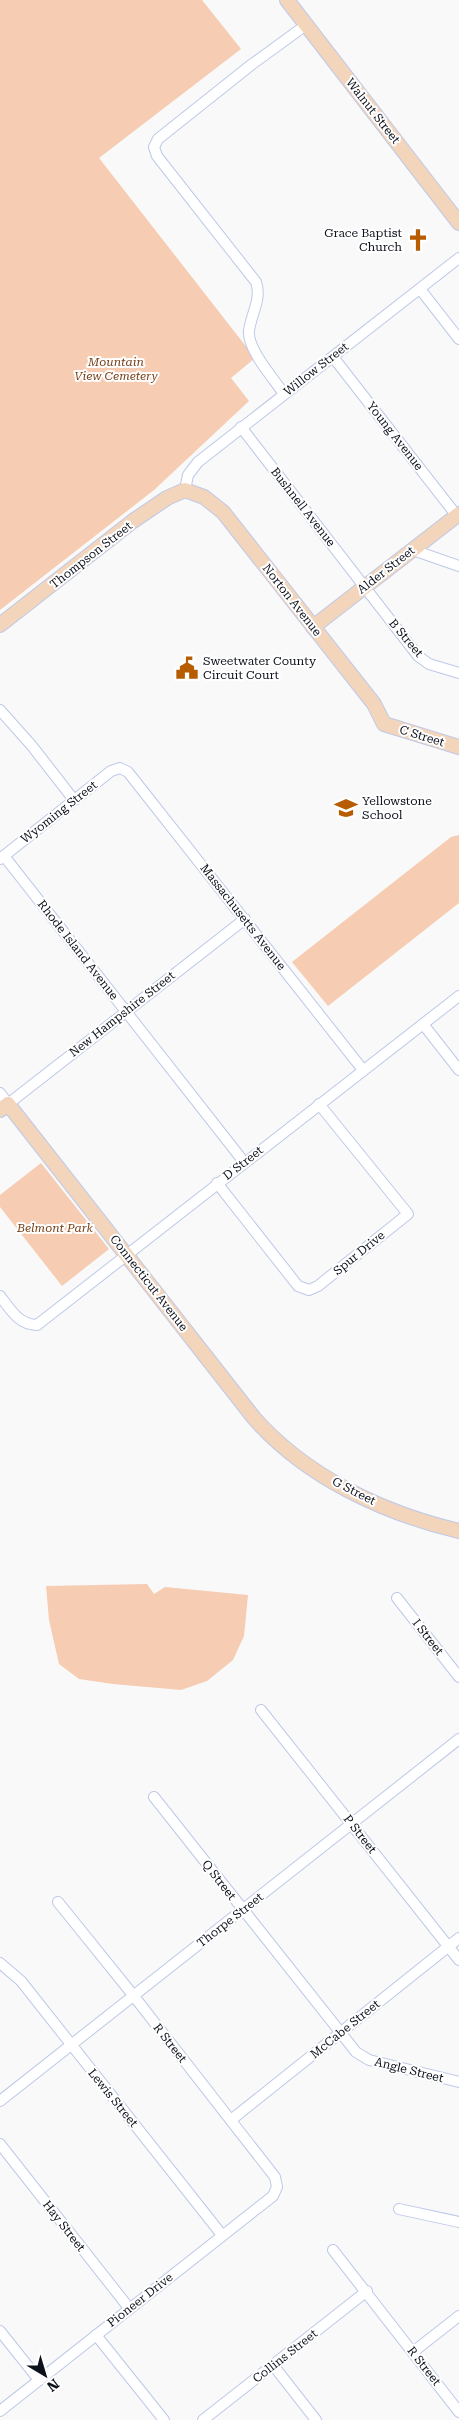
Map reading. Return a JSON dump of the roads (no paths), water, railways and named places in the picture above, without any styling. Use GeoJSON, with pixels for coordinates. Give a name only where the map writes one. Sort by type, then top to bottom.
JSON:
{"type":"FeatureCollection","features":[{"type":"Feature","properties":{"kind":"street","name":"Walnut Street"},"geometry":{"type":"LineString","coordinates":[[287,0],[459,223]]}},
{"type":"Feature","properties":{"kind":"street"},"geometry":{"type":"LineString","coordinates":[[284,394],[250,344],[249,332],[258,297],[256,282],[157,156],[154,147],[158,139],[251,65],[306,25]]}},
{"type":"Feature","properties":{"kind":"street","name":"Willow Street"},"geometry":{"type":"LineString","coordinates":[[185,490],[188,475],[198,462],[459,258]]}},
{"type":"Feature","properties":{"kind":"street"},"geometry":{"type":"LineString","coordinates":[[420,288],[459,339]]}},
{"type":"Feature","properties":{"kind":"street","name":"Young Avenue"},"geometry":{"type":"LineString","coordinates":[[333,357],[458,515]]}},
{"type":"Feature","properties":{"kind":"street","name":"Bushnell Avenue"},"geometry":{"type":"LineString","coordinates":[[242,427],[365,587]]}},
{"type":"Feature","properties":{"kind":"street","name":"Thompson Street"},"geometry":{"type":"LineString","coordinates":[[0,625],[133,522],[167,498],[185,490]]}},
{"type":"Feature","properties":{"kind":"street","name":"Norton Avenue"},"geometry":{"type":"LineString","coordinates":[[185,490],[204,498],[223,512],[374,704],[384,724]]}},
{"type":"Feature","properties":{"kind":"street","name":"Alder Street"},"geometry":{"type":"LineString","coordinates":[[313,626],[458,515]]}},
{"type":"Feature","properties":{"kind":"street"},"geometry":{"type":"LineString","coordinates":[[413,550],[459,566]]}},
{"type":"Feature","properties":{"kind":"street","name":"B Street"},"geometry":{"type":"LineString","coordinates":[[365,587],[418,656],[429,664],[459,673]]}},
{"type":"Feature","properties":{"kind":"street"},"geometry":{"type":"LineString","coordinates":[[0,710],[32,746],[74,800]]}},
{"type":"Feature","properties":{"kind":"street","name":"C Street"},"geometry":{"type":"LineString","coordinates":[[384,724],[459,747]]}},
{"type":"Feature","properties":{"kind":"street","name":"Wyoming Street"},"geometry":{"type":"LineString","coordinates":[[2,858],[111,771],[120,768]]}},
{"type":"Feature","properties":{"kind":"street","name":"Massachusetts Avenue"},"geometry":{"type":"LineString","coordinates":[[120,768],[128,772],[363,1070]]}},
{"type":"Feature","properties":{"kind":"street","name":"Rhode Island Avenue"},"geometry":{"type":"LineString","coordinates":[[2,858],[127,1012],[244,1162]]}},
{"type":"Feature","properties":{"kind":"street","name":"New Hampshire Street"},"geometry":{"type":"LineString","coordinates":[[3,1102],[127,1012],[245,919]]}},
{"type":"Feature","properties":{"kind":"street","name":"D Street"},"geometry":{"type":"LineString","coordinates":[[0,1296],[18,1320],[27,1324],[36,1324],[459,996]]}},
{"type":"Feature","properties":{"kind":"street"},"geometry":{"type":"LineString","coordinates":[[423,1024],[459,1070]]}},
{"type":"Feature","properties":{"kind":"street","name":"Connecticut Avenue"},"geometry":{"type":"LineString","coordinates":[[3,1102],[262,1426]]}},
{"type":"Feature","properties":{"kind":"street","name":"Spur Drive"},"geometry":{"type":"LineString","coordinates":[[217,1183],[298,1286],[309,1290],[318,1286],[408,1214],[319,1104]]}},
{"type":"Feature","properties":{"kind":"street","name":"G Street"},"geometry":{"type":"LineString","coordinates":[[262,1426],[305,1464],[345,1488],[391,1510],[459,1531]]}},
{"type":"Feature","properties":{"kind":"street","name":"I Street"},"geometry":{"type":"LineString","coordinates":[[397,1598],[459,1676]]}},
{"type":"Feature","properties":{"kind":"street","name":"P Street"},"geometry":{"type":"LineString","coordinates":[[261,1710],[459,1960]]}},
{"type":"Feature","properties":{"kind":"street","name":"Thorpe Street"},"geometry":{"type":"LineString","coordinates":[[0,2101],[459,1739]]}},
{"type":"Feature","properties":{"kind":"street","name":"Q Street"},"geometry":{"type":"LineString","coordinates":[[154,1797],[340,2032]]}},
{"type":"Feature","properties":{"kind":"street","name":"R Street"},"geometry":{"type":"LineString","coordinates":[[58,1902],[134,1995],[275,2177],[277,2187]]}},
{"type":"Feature","properties":{"kind":"street","name":"McCabe Street"},"geometry":{"type":"LineString","coordinates":[[231,2120],[459,1938]]}},
{"type":"Feature","properties":{"kind":"street","name":"Lewis Street"},"geometry":{"type":"LineString","coordinates":[[0,1963],[21,1981],[222,2236]]}},
{"type":"Feature","properties":{"kind":"street","name":"Angle Street"},"geometry":{"type":"LineString","coordinates":[[340,2032],[356,2052],[369,2060],[459,2082]]}},
{"type":"Feature","properties":{"kind":"street","name":"Hay Street"},"geometry":{"type":"LineString","coordinates":[[0,2144],[129,2308]]}},
{"type":"Feature","properties":{"kind":"street","name":"Pioneer Drive"},"geometry":{"type":"LineString","coordinates":[[0,2410],[273,2196],[277,2187]]}},
{"type":"Feature","properties":{"kind":"street"},"geometry":{"type":"LineString","coordinates":[[399,2209],[459,2222]]}},
{"type":"Feature","properties":{"kind":"street","name":"R Street"},"geometry":{"type":"LineString","coordinates":[[333,2250],[367,2291],[459,2412]]}},
{"type":"Feature","properties":{"kind":"street","name":"Collins Street"},"geometry":{"type":"LineString","coordinates":[[203,2420],[367,2291]]}},
{"type":"Feature","properties":{"kind":"street"},"geometry":{"type":"LineString","coordinates":[[412,2352],[459,2316]]}},
{"type":"Feature","properties":{"kind":"street"},"geometry":{"type":"LineString","coordinates":[[0,2331],[39,2380]]}},
{"type":"Feature","properties":{"kind":"street"},"geometry":{"type":"LineString","coordinates":[[96,2335],[164,2420]]}},
{"type":"Feature","properties":{"kind":"street"},"geometry":{"type":"LineString","coordinates":[[273,2365],[316,2420]]}},
{"type":"Feature","properties":{"kind":"place","name":"Grace Baptist Church"},"geometry":{"type":"Point","coordinates":[418,240]}},
{"type":"Feature","properties":{"kind":"place","name":"Sweetwater County Circuit Court"},"geometry":{"type":"Point","coordinates":[187,668]}},
{"type":"Feature","properties":{"kind":"place","name":"Yellowstone School"},"geometry":{"type":"Point","coordinates":[346,808]}},
{"type":"Feature","properties":{"kind":"park label","name":"Mountain View Cemetery"},"geometry":{"type":"Point","coordinates":[116,369]}},
{"type":"Feature","properties":{"kind":"park label","name":"Belmont Park"},"geometry":{"type":"Point","coordinates":[55,1228]}}]}
